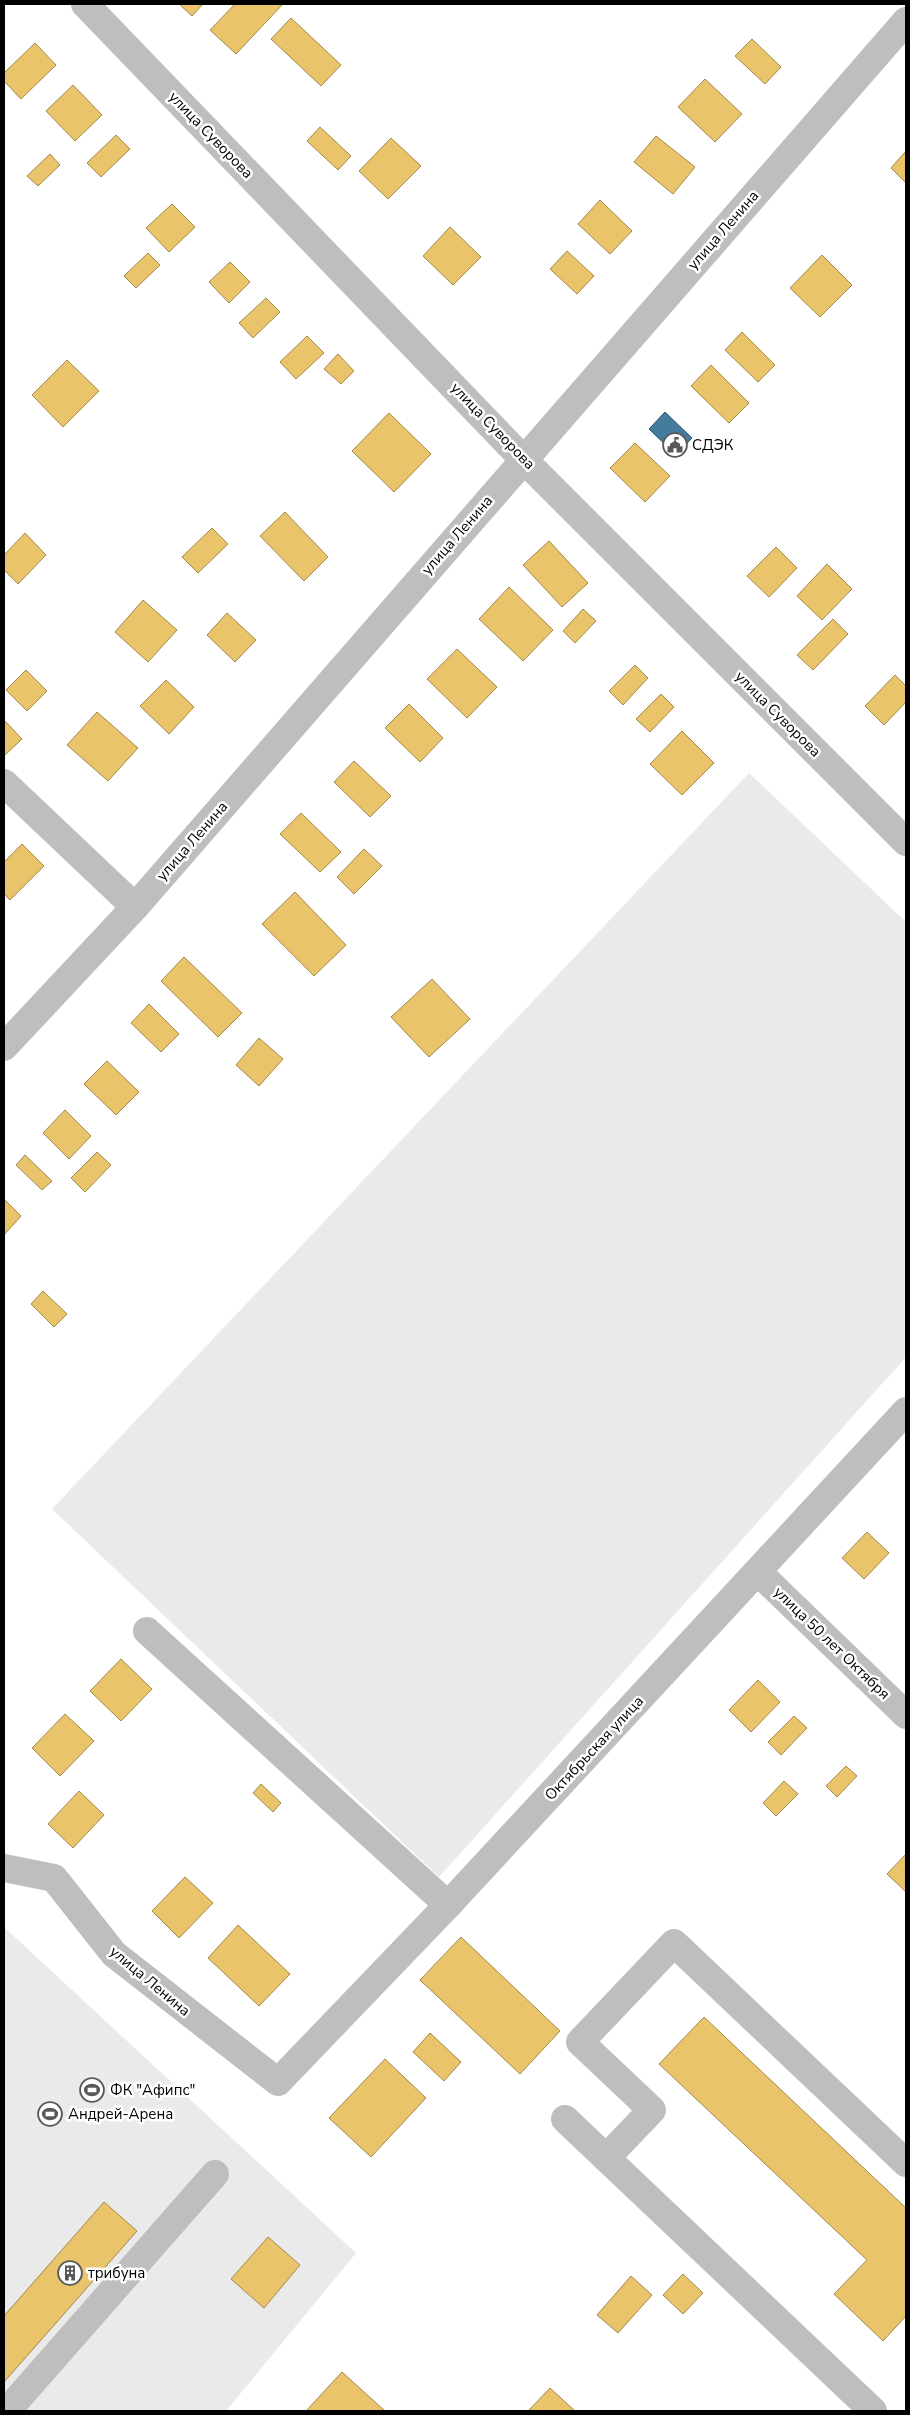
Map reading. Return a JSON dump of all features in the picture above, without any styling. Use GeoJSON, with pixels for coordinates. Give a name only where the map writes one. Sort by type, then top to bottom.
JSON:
{"type":"FeatureCollection","features":[{"type":"Feature","properties":{"kind":"street","name":"улица Суворова"},"geometry":{"type":"LineString","coordinates":[[85,4],[524,458],[906,842]]}},
{"type":"Feature","properties":{"kind":"street","name":"улица Ленина"},"geometry":{"type":"LineString","coordinates":[[4,1047],[135,907],[906,21]]}},
{"type":"Feature","properties":{"kind":"street"},"geometry":{"type":"LineString","coordinates":[[4,783],[135,907]]}},
{"type":"Feature","properties":{"kind":"street","name":"Октябрьская улица"},"geometry":{"type":"LineString","coordinates":[[278,2082],[448,1904],[906,1411]]}},
{"type":"Feature","properties":{"kind":"street","name":"улица 50 лет Октября"},"geometry":{"type":"LineString","coordinates":[[758,1572],[906,1716]]}},
{"type":"Feature","properties":{"kind":"street"},"geometry":{"type":"LineString","coordinates":[[147,1631],[448,1904]]}},
{"type":"Feature","properties":{"kind":"street","name":"улица Ленина"},"geometry":{"type":"LineString","coordinates":[[4,1868],[54,1878],[114,1954],[278,2082]]}},
{"type":"Feature","properties":{"kind":"street"},"geometry":{"type":"LineString","coordinates":[[606,2158],[652,2110],[580,2042],[674,1943],[906,2162]]}},
{"type":"Feature","properties":{"kind":"street"},"geometry":{"type":"LineString","coordinates":[[565,2119],[874,2411]]}},
{"type":"Feature","properties":{"kind":"street"},"geometry":{"type":"LineString","coordinates":[[7,2411],[215,2174]]}},
{"type":"Feature","properties":{"kind":"shaded area"},"geometry":{"type":"Polygon","coordinates":[[[749,773],[906,922],[906,1357],[439,1877],[52,1509],[749,773]]]}},
{"type":"Feature","properties":{"kind":"shaded area","name":"ФК \"Афипс\""},"geometry":{"type":"Polygon","coordinates":[[[4,1927],[356,2253],[226,2411],[4,2411],[4,1927]]]}},
{"type":"Feature","properties":{"kind":"building: Жильё"},"geometry":{"type":"Polygon","coordinates":[[[179,4],[203,4],[192,16],[179,4]]]}},
{"type":"Feature","properties":{"kind":"building: Жильё"},"geometry":{"type":"Polygon","coordinates":[[[235,4],[283,4],[236,54],[210,30],[235,4]]]}},
{"type":"Feature","properties":{"kind":"building: Жильё"},"geometry":{"type":"Polygon","coordinates":[[[291,18],[341,65],[321,86],[271,39],[291,18]]]}},
{"type":"Feature","properties":{"kind":"building: Жильё"},"geometry":{"type":"Polygon","coordinates":[[[752,39],[781,67],[765,84],[735,56],[752,39]]]}},
{"type":"Feature","properties":{"kind":"building: Жильё"},"geometry":{"type":"Polygon","coordinates":[[[35,43],[56,65],[21,99],[4,81],[4,73],[35,43]]]}},
{"type":"Feature","properties":{"kind":"building: Жильё"},"geometry":{"type":"Polygon","coordinates":[[[705,79],[742,114],[715,142],[678,107],[705,79]]]}},
{"type":"Feature","properties":{"kind":"building: Жильё"},"geometry":{"type":"Polygon","coordinates":[[[73,85],[102,115],[75,141],[46,111],[73,85]]]}},
{"type":"Feature","properties":{"kind":"building: Жильё"},"geometry":{"type":"Polygon","coordinates":[[[320,127],[351,156],[338,170],[307,141],[320,127]]]}},
{"type":"Feature","properties":{"kind":"building: Жильё"},"geometry":{"type":"Polygon","coordinates":[[[116,135],[130,149],[101,177],[87,163],[116,135]]]}},
{"type":"Feature","properties":{"kind":"building: Жильё"},"geometry":{"type":"Polygon","coordinates":[[[656,136],[695,167],[673,194],[634,162],[656,136]]]}},
{"type":"Feature","properties":{"kind":"building: Жильё"},"geometry":{"type":"Polygon","coordinates":[[[391,138],[421,166],[388,199],[359,171],[391,138]]]}},
{"type":"Feature","properties":{"kind":"building: Жильё"},"geometry":{"type":"Polygon","coordinates":[[[906,151],[906,183],[891,168],[906,151]]]}},
{"type":"Feature","properties":{"kind":"building: Жильё"},"geometry":{"type":"Polygon","coordinates":[[[50,154],[60,165],[38,186],[27,176],[50,154]]]}},
{"type":"Feature","properties":{"kind":"building: Жильё"},"geometry":{"type":"Polygon","coordinates":[[[600,200],[632,231],[610,254],[578,224],[600,200]]]}},
{"type":"Feature","properties":{"kind":"building: Жильё"},"geometry":{"type":"Polygon","coordinates":[[[172,204],[195,227],[169,252],[146,228],[172,204]]]}},
{"type":"Feature","properties":{"kind":"building: Жильё"},"geometry":{"type":"Polygon","coordinates":[[[450,227],[481,257],[453,285],[423,256],[450,227]]]}},
{"type":"Feature","properties":{"kind":"building: Жильё"},"geometry":{"type":"Polygon","coordinates":[[[567,251],[594,276],[577,294],[550,269],[567,251]]]}},
{"type":"Feature","properties":{"kind":"building: Жильё"},"geometry":{"type":"Polygon","coordinates":[[[148,253],[160,265],[136,288],[124,276],[148,253]]]}},
{"type":"Feature","properties":{"kind":"building: Жильё"},"geometry":{"type":"Polygon","coordinates":[[[822,255],[852,285],[820,317],[790,288],[822,255]]]}},
{"type":"Feature","properties":{"kind":"building: Жильё"},"geometry":{"type":"Polygon","coordinates":[[[230,262],[250,282],[229,303],[209,282],[230,262]]]}},
{"type":"Feature","properties":{"kind":"building: Жильё"},"geometry":{"type":"Polygon","coordinates":[[[266,298],[280,312],[253,338],[239,323],[266,298]]]}},
{"type":"Feature","properties":{"kind":"building: Жильё"},"geometry":{"type":"Polygon","coordinates":[[[742,332],[775,365],[758,382],[725,350],[742,332]]]}},
{"type":"Feature","properties":{"kind":"building: Жильё"},"geometry":{"type":"Polygon","coordinates":[[[307,336],[324,353],[296,379],[280,362],[307,336]]]}},
{"type":"Feature","properties":{"kind":"building: Жильё"},"geometry":{"type":"Polygon","coordinates":[[[338,354],[354,371],[341,384],[324,369],[338,354]]]}},
{"type":"Feature","properties":{"kind":"building: Жильё"},"geometry":{"type":"Polygon","coordinates":[[[67,360],[99,391],[63,427],[32,395],[67,360]]]}},
{"type":"Feature","properties":{"kind":"building: Жильё"},"geometry":{"type":"Polygon","coordinates":[[[711,365],[749,403],[729,423],[691,386],[711,365]]]}},
{"type":"Feature","properties":{"kind":"building: Жильё"},"geometry":{"type":"Polygon","coordinates":[[[389,413],[431,454],[394,492],[352,451],[389,413]]]}},
{"type":"Feature","properties":{"kind":"building: Жильё"},"geometry":{"type":"Polygon","coordinates":[[[635,443],[670,476],[645,502],[610,468],[635,443]]]}},
{"type":"Feature","properties":{"kind":"building: Жильё"},"geometry":{"type":"Polygon","coordinates":[[[285,512],[328,557],[304,581],[260,536],[285,512]]]}},
{"type":"Feature","properties":{"kind":"building: Жильё"},"geometry":{"type":"Polygon","coordinates":[[[212,528],[228,544],[198,573],[182,557],[212,528]]]}},
{"type":"Feature","properties":{"kind":"building: Жильё"},"geometry":{"type":"Polygon","coordinates":[[[25,533],[46,555],[18,584],[4,570],[4,555],[25,533]]]}},
{"type":"Feature","properties":{"kind":"building: Жильё"},"geometry":{"type":"Polygon","coordinates":[[[549,541],[588,583],[562,607],[523,565],[549,541]]]}},
{"type":"Feature","properties":{"kind":"building: Жильё"},"geometry":{"type":"Polygon","coordinates":[[[776,547],[797,568],[769,597],[747,576],[776,547]]]}},
{"type":"Feature","properties":{"kind":"building: Жильё"},"geometry":{"type":"Polygon","coordinates":[[[827,564],[852,589],[822,620],[797,596],[827,564]]]}},
{"type":"Feature","properties":{"kind":"building: Жильё"},"geometry":{"type":"Polygon","coordinates":[[[509,587],[553,630],[523,661],[479,619],[509,587]]]}},
{"type":"Feature","properties":{"kind":"building: Жильё"},"geometry":{"type":"Polygon","coordinates":[[[143,600],[177,630],[148,662],[115,632],[143,600]]]}},
{"type":"Feature","properties":{"kind":"building: Жильё"},"geometry":{"type":"Polygon","coordinates":[[[583,609],[596,621],[575,643],[563,631],[583,609]]]}},
{"type":"Feature","properties":{"kind":"building: Жильё"},"geometry":{"type":"Polygon","coordinates":[[[227,613],[256,640],[235,662],[207,635],[227,613]]]}},
{"type":"Feature","properties":{"kind":"building: Жильё"},"geometry":{"type":"Polygon","coordinates":[[[833,619],[848,634],[813,670],[797,655],[833,619]]]}},
{"type":"Feature","properties":{"kind":"building: Жильё"},"geometry":{"type":"Polygon","coordinates":[[[457,649],[497,687],[467,718],[427,679],[457,649]]]}},
{"type":"Feature","properties":{"kind":"building: Жильё"},"geometry":{"type":"Polygon","coordinates":[[[635,665],[648,678],[623,705],[609,691],[635,665]]]}},
{"type":"Feature","properties":{"kind":"building: Жильё"},"geometry":{"type":"Polygon","coordinates":[[[26,670],[47,691],[27,711],[6,690],[26,670]]]}},
{"type":"Feature","properties":{"kind":"building: Жильё"},"geometry":{"type":"Polygon","coordinates":[[[895,675],[906,686],[906,702],[884,725],[865,706],[895,675]]]}},
{"type":"Feature","properties":{"kind":"building: Жильё"},"geometry":{"type":"Polygon","coordinates":[[[166,680],[194,707],[169,734],[140,706],[166,680]]]}},
{"type":"Feature","properties":{"kind":"building: Жильё"},"geometry":{"type":"Polygon","coordinates":[[[661,694],[674,707],[650,732],[636,719],[661,694]]]}},
{"type":"Feature","properties":{"kind":"building: Жильё"},"geometry":{"type":"Polygon","coordinates":[[[409,704],[443,738],[420,762],[385,728],[409,704]]]}},
{"type":"Feature","properties":{"kind":"building: Жильё"},"geometry":{"type":"Polygon","coordinates":[[[97,712],[138,748],[108,781],[67,745],[97,712]]]}},
{"type":"Feature","properties":{"kind":"building: Жильё"},"geometry":{"type":"Polygon","coordinates":[[[4,720],[22,739],[4,756],[4,720]]]}},
{"type":"Feature","properties":{"kind":"building: Жильё"},"geometry":{"type":"Polygon","coordinates":[[[682,731],[714,763],[682,795],[650,764],[682,731]]]}},
{"type":"Feature","properties":{"kind":"building: Жильё"},"geometry":{"type":"Polygon","coordinates":[[[354,761],[391,796],[370,817],[334,782],[354,761]]]}},
{"type":"Feature","properties":{"kind":"building: Жильё"},"geometry":{"type":"Polygon","coordinates":[[[301,813],[341,852],[320,872],[280,834],[301,813]]]}},
{"type":"Feature","properties":{"kind":"building: Жильё"},"geometry":{"type":"Polygon","coordinates":[[[22,844],[44,866],[10,900],[4,894],[4,862],[22,844]]]}},
{"type":"Feature","properties":{"kind":"building: Жильё"},"geometry":{"type":"Polygon","coordinates":[[[364,849],[382,866],[354,894],[337,877],[364,849]]]}},
{"type":"Feature","properties":{"kind":"building: Жильё"},"geometry":{"type":"Polygon","coordinates":[[[295,892],[346,945],[314,976],[262,924],[295,892]]]}},
{"type":"Feature","properties":{"kind":"building: Жильё"},"geometry":{"type":"Polygon","coordinates":[[[184,957],[242,1013],[218,1037],[161,981],[184,957]]]}},
{"type":"Feature","properties":{"kind":"building: Жильё"},"geometry":{"type":"Polygon","coordinates":[[[432,979],[470,1019],[429,1057],[391,1017],[432,979]]]}},
{"type":"Feature","properties":{"kind":"building: Жильё"},"geometry":{"type":"Polygon","coordinates":[[[149,1004],[179,1034],[161,1052],[131,1023],[149,1004]]]}},
{"type":"Feature","properties":{"kind":"building: Жильё"},"geometry":{"type":"Polygon","coordinates":[[[259,1038],[283,1059],[259,1086],[236,1065],[259,1038]]]}},
{"type":"Feature","properties":{"kind":"building: Жильё"},"geometry":{"type":"Polygon","coordinates":[[[107,1061],[139,1092],[116,1115],[84,1084],[107,1061]]]}},
{"type":"Feature","properties":{"kind":"building: Жильё"},"geometry":{"type":"Polygon","coordinates":[[[65,1110],[91,1136],[69,1159],[43,1133],[65,1110]]]}},
{"type":"Feature","properties":{"kind":"building: Жильё"},"geometry":{"type":"Polygon","coordinates":[[[97,1152],[111,1165],[85,1192],[71,1178],[97,1152]]]}},
{"type":"Feature","properties":{"kind":"building: Жильё"},"geometry":{"type":"Polygon","coordinates":[[[25,1155],[52,1181],[42,1190],[16,1165],[25,1155]]]}},
{"type":"Feature","properties":{"kind":"building: Жильё"},"geometry":{"type":"Polygon","coordinates":[[[4,1199],[21,1216],[4,1235],[4,1199]]]}},
{"type":"Feature","properties":{"kind":"building: Жильё"},"geometry":{"type":"Polygon","coordinates":[[[43,1291],[67,1314],[54,1327],[31,1304],[43,1291]]]}},
{"type":"Feature","properties":{"kind":"building: Жильё"},"geometry":{"type":"Polygon","coordinates":[[[867,1532],[889,1553],[864,1579],[842,1558],[867,1532]]]}},
{"type":"Feature","properties":{"kind":"building: Жильё"},"geometry":{"type":"Polygon","coordinates":[[[121,1659],[152,1689],[121,1721],[90,1691],[121,1659]]]}},
{"type":"Feature","properties":{"kind":"building: Жильё"},"geometry":{"type":"Polygon","coordinates":[[[758,1680],[780,1702],[751,1732],[729,1710],[758,1680]]]}},
{"type":"Feature","properties":{"kind":"building: Жильё"},"geometry":{"type":"Polygon","coordinates":[[[65,1714],[94,1741],[60,1776],[32,1748],[65,1714]]]}},
{"type":"Feature","properties":{"kind":"building: Жильё"},"geometry":{"type":"Polygon","coordinates":[[[794,1716],[807,1728],[781,1755],[768,1742],[794,1716]]]}},
{"type":"Feature","properties":{"kind":"building: Жильё"},"geometry":{"type":"Polygon","coordinates":[[[846,1766],[857,1776],[837,1797],[826,1786],[846,1766]]]}},
{"type":"Feature","properties":{"kind":"building: Жильё"},"geometry":{"type":"Polygon","coordinates":[[[784,1781],[798,1794],[776,1816],[763,1803],[784,1781]]]}},
{"type":"Feature","properties":{"kind":"building: Жильё"},"geometry":{"type":"Polygon","coordinates":[[[261,1784],[281,1803],[273,1812],[253,1793],[261,1784]]]}},
{"type":"Feature","properties":{"kind":"building: Жильё"},"geometry":{"type":"Polygon","coordinates":[[[79,1791],[104,1815],[73,1848],[48,1824],[79,1791]]]}},
{"type":"Feature","properties":{"kind":"building: Жильё"},"geometry":{"type":"Polygon","coordinates":[[[906,1854],[906,1892],[887,1874],[906,1854]]]}},
{"type":"Feature","properties":{"kind":"building: Жильё"},"geometry":{"type":"Polygon","coordinates":[[[185,1877],[213,1903],[179,1938],[152,1911],[185,1877]]]}},
{"type":"Feature","properties":{"kind":"building: Жильё"},"geometry":{"type":"Polygon","coordinates":[[[238,1925],[290,1974],[259,2006],[208,1958],[238,1925]]]}},
{"type":"Feature","properties":{"kind":"building: Жильё"},"geometry":{"type":"Polygon","coordinates":[[[461,1937],[560,2031],[520,2074],[420,1980],[461,1937]]]}},
{"type":"Feature","properties":{"kind":"building: Жильё"},"geometry":{"type":"Polygon","coordinates":[[[704,2017],[906,2208],[906,2316],[883,2341],[834,2294],[867,2260],[659,2064],[704,2017]]]}},
{"type":"Feature","properties":{"kind":"building: Жильё"},"geometry":{"type":"Polygon","coordinates":[[[430,2033],[461,2062],[444,2081],[413,2052],[430,2033]]]}},
{"type":"Feature","properties":{"kind":"building: Жильё"},"geometry":{"type":"Polygon","coordinates":[[[385,2059],[426,2098],[371,2157],[329,2118],[385,2059]]]}},
{"type":"Feature","properties":{"kind":"building: Жильё","name":"трибуна"},"geometry":{"type":"Polygon","coordinates":[[[104,2202],[137,2231],[4,2382],[4,2316],[104,2202]]]}},
{"type":"Feature","properties":{"kind":"building: Жильё"},"geometry":{"type":"Polygon","coordinates":[[[268,2237],[300,2265],[264,2308],[231,2279],[268,2237]]]}},
{"type":"Feature","properties":{"kind":"building: Жильё"},"geometry":{"type":"Polygon","coordinates":[[[683,2274],[703,2293],[683,2314],[663,2295],[683,2274]]]}},
{"type":"Feature","properties":{"kind":"building: Жильё"},"geometry":{"type":"Polygon","coordinates":[[[631,2276],[652,2295],[618,2333],[597,2315],[631,2276]]]}},
{"type":"Feature","properties":{"kind":"building: Жильё"},"geometry":{"type":"Polygon","coordinates":[[[342,2372],[385,2411],[306,2411],[342,2372]]]}},
{"type":"Feature","properties":{"kind":"building: Жильё"},"geometry":{"type":"Polygon","coordinates":[[[550,2388],[575,2411],[528,2411],[550,2388]]]}},
{"type":"Feature","properties":{"kind":"building: Учреждения"},"geometry":{"type":"Polygon","coordinates":[[[665,412],[692,438],[676,455],[649,429],[665,412]]]}},
{"type":"Feature","properties":{"kind":"place","name":"СДЭК"},"geometry":{"type":"Point","coordinates":[675,445]}},
{"type":"Feature","properties":{"kind":"place","name":"ФК \"Афипс\""},"geometry":{"type":"Point","coordinates":[92,2090]}},
{"type":"Feature","properties":{"kind":"place","name":"Андрей-Арена"},"geometry":{"type":"Point","coordinates":[50,2114]}},
{"type":"Feature","properties":{"kind":"place","name":"трибуна"},"geometry":{"type":"Point","coordinates":[70,2273]}}]}
